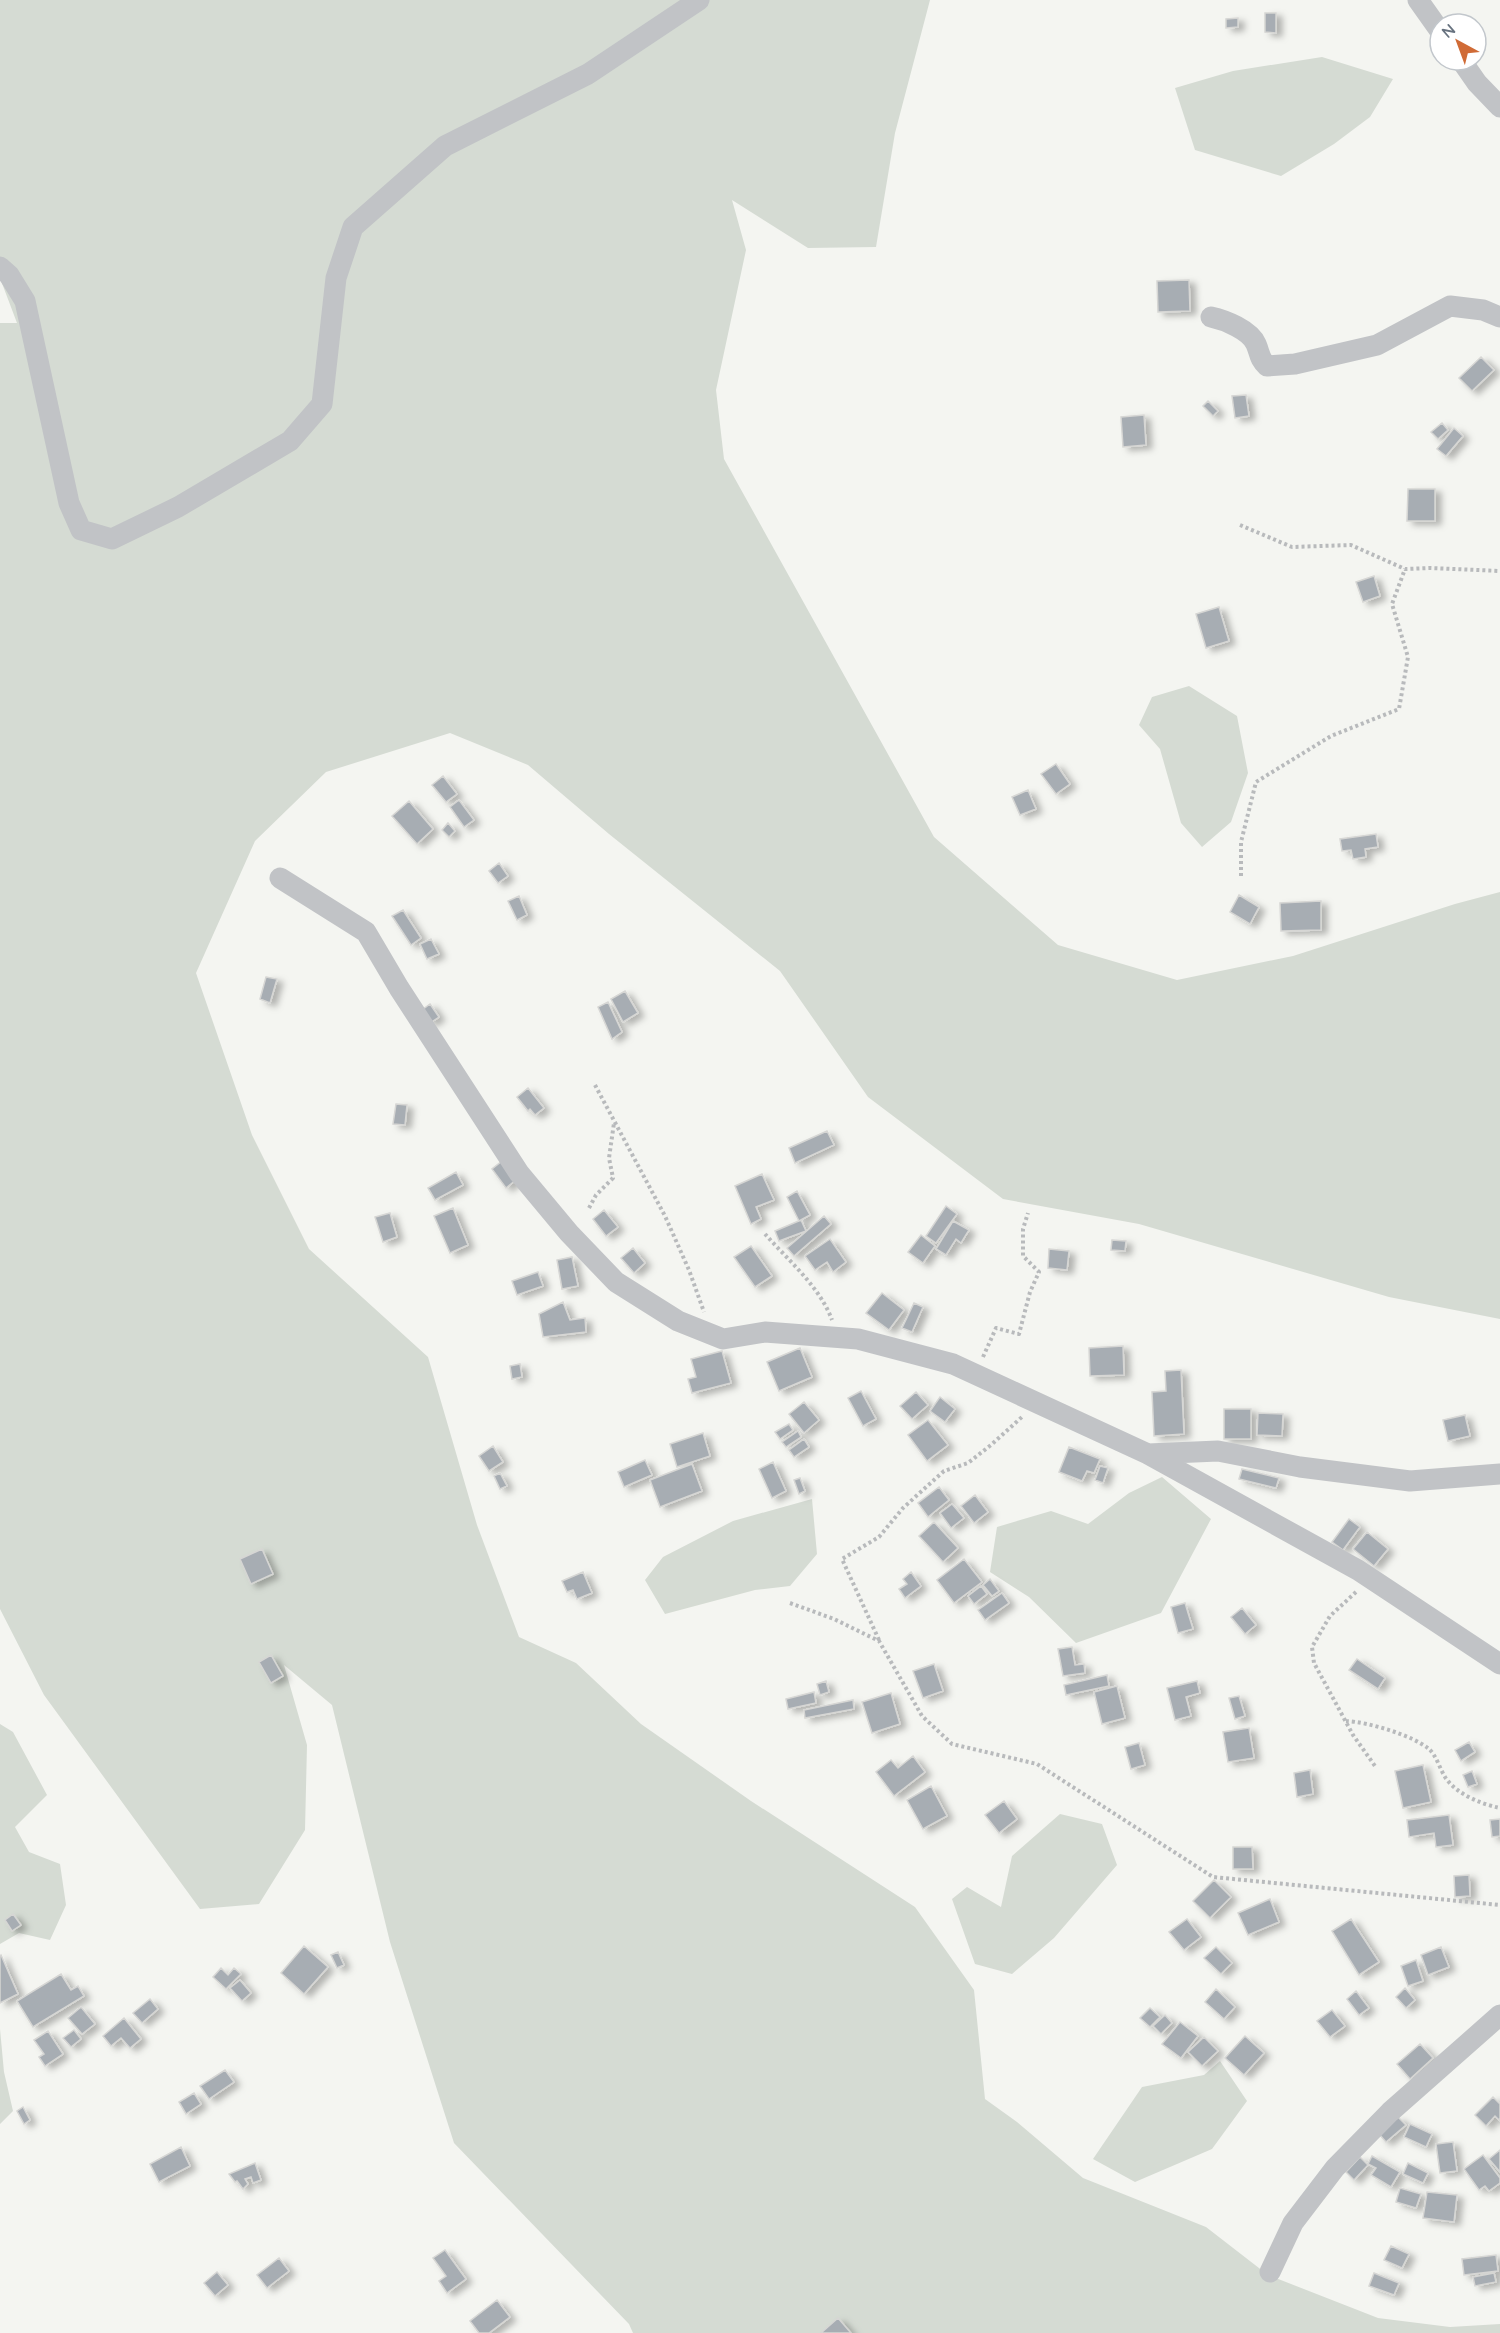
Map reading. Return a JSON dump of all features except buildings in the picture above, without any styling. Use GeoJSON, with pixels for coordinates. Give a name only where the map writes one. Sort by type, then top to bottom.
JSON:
{"type":"FeatureCollection","features":[{"type":"Feature","properties":{"kind":"street"},"geometry":{"type":"LineString","coordinates":[[0,267],[9,275],[25,301],[69,503],[81,530],[112,539],[178,507],[290,441],[322,404],[336,278],[353,227],[445,146],[588,74],[699,0]]}},
{"type":"Feature","properties":{"kind":"street"},"geometry":{"type":"LineString","coordinates":[[1418,0],[1428,14]]}},
{"type":"Feature","properties":{"kind":"street"},"geometry":{"type":"LineString","coordinates":[[1469,72],[1500,107]]}},
{"type":"Feature","properties":{"kind":"street"},"geometry":{"type":"LineString","coordinates":[[1211,317],[1226,320],[1256,342],[1260,360],[1266,366],[1295,364],[1377,345],[1450,306],[1482,310],[1500,317]]}},
{"type":"Feature","properties":{"kind":"street"},"geometry":{"type":"LineString","coordinates":[[280,878],[366,932],[399,988],[519,1173],[569,1233],[616,1282],[678,1321],[723,1339],[765,1332],[858,1339],[953,1364],[974,1373],[1148,1454],[1358,1570],[1500,1664]]}},
{"type":"Feature","properties":{"kind":"street"},"geometry":{"type":"LineString","coordinates":[[1148,1454],[1218,1451],[1300,1467],[1410,1481],[1500,1474]]}},
{"type":"Feature","properties":{"kind":"street"},"geometry":{"type":"LineString","coordinates":[[1270,2272],[1293,2223],[1335,2168],[1390,2112],[1500,2015]]}},
{"type":"Feature","properties":{"kind":"path"},"geometry":{"type":"LineString","coordinates":[[1240,525],[1292,547],[1351,546],[1405,569],[1500,571]]}},
{"type":"Feature","properties":{"kind":"path"},"geometry":{"type":"LineString","coordinates":[[1241,876],[1241,842],[1256,782],[1331,736],[1399,709],[1408,657],[1392,604],[1405,569]]}},
{"type":"Feature","properties":{"kind":"path"},"geometry":{"type":"LineString","coordinates":[[595,1085],[665,1216],[689,1270],[712,1335]]}},
{"type":"Feature","properties":{"kind":"path"},"geometry":{"type":"LineString","coordinates":[[590,1208],[596,1195],[613,1178],[609,1158],[614,1122]]}},
{"type":"Feature","properties":{"kind":"path"},"geometry":{"type":"LineString","coordinates":[[974,1373],[991,1344],[996,1328],[1019,1334],[1030,1292],[1039,1272],[1023,1256],[1023,1229],[1028,1213]]}},
{"type":"Feature","properties":{"kind":"path"},"geometry":{"type":"LineString","coordinates":[[765,1234],[807,1281],[828,1309],[839,1337]]}},
{"type":"Feature","properties":{"kind":"path"},"geometry":{"type":"LineString","coordinates":[[1038,1402],[975,1457],[944,1471],[903,1508],[879,1537],[842,1559],[879,1641],[922,1716],[952,1744],[1037,1764],[1213,1877],[1500,1905]]}},
{"type":"Feature","properties":{"kind":"path"},"geometry":{"type":"LineString","coordinates":[[1358,1570],[1365,1584],[1330,1616],[1312,1647],[1314,1663],[1353,1735],[1375,1766]]}},
{"type":"Feature","properties":{"kind":"path"},"geometry":{"type":"LineString","coordinates":[[790,1603],[834,1619],[879,1641]]}},
{"type":"Feature","properties":{"kind":"path"},"geometry":{"type":"LineString","coordinates":[[1346,1721],[1357,1722],[1403,1736],[1430,1750],[1446,1779],[1462,1793],[1487,1806],[1500,1808]]}},
{"type":"Feature","properties":{"kind":"shaded area"},"geometry":{"type":"Polygon","coordinates":[[[0,0],[930,0],[895,133],[876,247],[808,248],[732,200],[746,250],[716,390],[724,459],[934,837],[1058,945],[1177,980],[1293,956],[1455,904],[1500,892],[1500,1319],[1389,1297],[1139,1224],[1003,1199],[868,1097],[780,971],[609,834],[528,765],[450,733],[326,772],[255,841],[196,973],[252,1135],[309,1249],[428,1357],[477,1525],[519,1637],[576,1663],[641,1724],[751,1801],[915,1907],[974,1990],[985,2099],[1017,2122],[1083,2178],[1206,2227],[1268,2275],[1378,2318],[1450,2327],[1500,2324],[1500,2333],[633,2333],[629,2324],[454,2143],[390,1942],[332,1705],[284,1665],[307,1745],[305,1830],[259,1904],[200,1909],[44,1695],[0,1609],[0,323],[17,323],[0,278],[0,0]]]}},
{"type":"Feature","properties":{"kind":"shaded area"},"geometry":{"type":"Polygon","coordinates":[[[1322,57],[1393,79],[1370,117],[1334,144],[1281,176],[1195,150],[1175,88],[1233,71],[1322,57]]]}},
{"type":"Feature","properties":{"kind":"shaded area"},"geometry":{"type":"Polygon","coordinates":[[[1189,686],[1237,716],[1248,773],[1231,822],[1202,847],[1181,823],[1160,749],[1139,725],[1152,697],[1189,686]]]}},
{"type":"Feature","properties":{"kind":"shaded area"},"geometry":{"type":"Polygon","coordinates":[[[1162,1477],[1211,1519],[1161,1613],[1076,1643],[1029,1597],[990,1572],[997,1527],[1051,1511],[1088,1524],[1129,1493],[1162,1477]]]}},
{"type":"Feature","properties":{"kind":"shaded area"},"geometry":{"type":"Polygon","coordinates":[[[812,1499],[817,1554],[790,1586],[755,1590],[665,1614],[645,1580],[663,1557],[733,1521],[812,1499]]]}},
{"type":"Feature","properties":{"kind":"shaded area"},"geometry":{"type":"Polygon","coordinates":[[[0,1724],[13,1732],[47,1795],[15,1827],[29,1852],[60,1864],[66,1905],[50,1940],[19,1933],[0,1944],[0,1724]]]}},
{"type":"Feature","properties":{"kind":"shaded area"},"geometry":{"type":"Polygon","coordinates":[[[1060,1814],[1102,1824],[1117,1865],[1054,1938],[1012,1974],[975,1964],[952,1899],[967,1887],[1001,1907],[1012,1856],[1060,1814]]]}},
{"type":"Feature","properties":{"kind":"shaded area"},"geometry":{"type":"Polygon","coordinates":[[[0,2029],[4,2072],[13,2111],[0,2124],[0,2029]]]}},
{"type":"Feature","properties":{"kind":"shaded area"},"geometry":{"type":"Polygon","coordinates":[[[1220,2061],[1247,2101],[1212,2149],[1135,2182],[1093,2159],[1142,2087],[1204,2075],[1220,2061]]]}}]}
